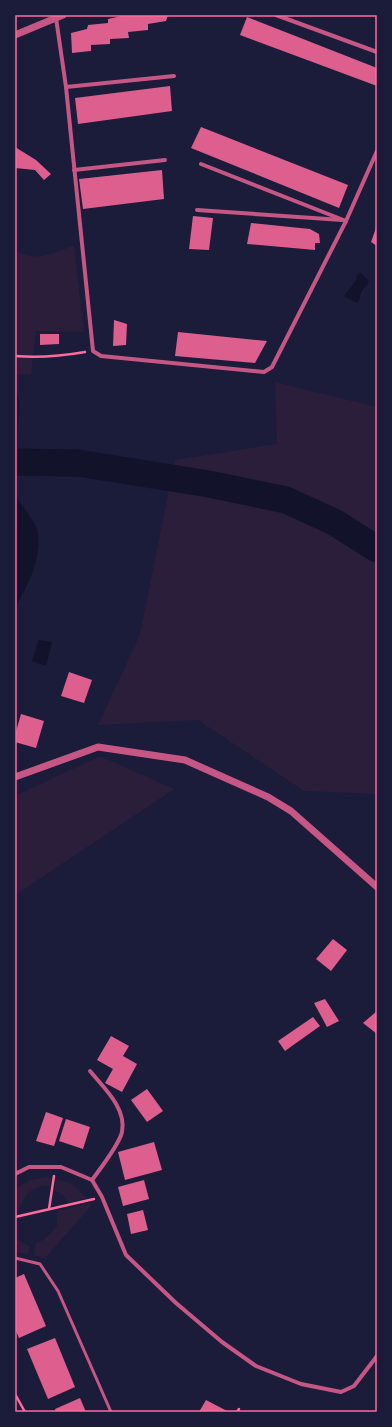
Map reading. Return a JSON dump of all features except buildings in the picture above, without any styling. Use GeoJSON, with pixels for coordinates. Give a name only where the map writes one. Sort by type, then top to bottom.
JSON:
{"type":"FeatureCollection","features":[{"type":"Feature","properties":{"kind":"street"},"geometry":{"type":"LineString","coordinates":[[276,15],[377,52]]}},
{"type":"Feature","properties":{"kind":"street"},"geometry":{"type":"LineString","coordinates":[[15,35],[59,17],[93,351],[101,356],[264,372],[272,367],[346,221],[377,151]]}},
{"type":"Feature","properties":{"kind":"street"},"geometry":{"type":"LineString","coordinates":[[66,87],[174,76]]}},
{"type":"Feature","properties":{"kind":"street"},"geometry":{"type":"LineString","coordinates":[[74,170],[165,160]]}},
{"type":"Feature","properties":{"kind":"street"},"geometry":{"type":"LineString","coordinates":[[201,164],[346,221]]}},
{"type":"Feature","properties":{"kind":"street"},"geometry":{"type":"LineString","coordinates":[[197,210],[346,221]]}},
{"type":"Feature","properties":{"kind":"street"},"geometry":{"type":"LineString","coordinates":[[15,777],[98,746],[185,760],[268,797],[291,811],[377,887]]}},
{"type":"Feature","properties":{"kind":"street"},"geometry":{"type":"LineString","coordinates":[[90,1071],[114,1099],[122,1118],[122,1133],[92,1180]]}},
{"type":"Feature","properties":{"kind":"street"},"geometry":{"type":"LineString","coordinates":[[15,1174],[29,1167],[61,1167],[92,1180],[102,1197],[126,1255],[176,1303],[222,1342],[256,1366],[301,1384],[341,1392],[354,1386],[377,1356]]}},
{"type":"Feature","properties":{"kind":"lane"},"geometry":{"type":"LineString","coordinates":[[15,1258],[40,1264],[58,1291],[111,1412]]}},
{"type":"Feature","properties":{"kind":"path"},"geometry":{"type":"LineString","coordinates":[[15,356],[30,357],[68,355],[93,351]]}},
{"type":"Feature","properties":{"kind":"path"},"geometry":{"type":"LineString","coordinates":[[49,1209],[54,1176]]}},
{"type":"Feature","properties":{"kind":"path"},"geometry":{"type":"LineString","coordinates":[[15,1217],[102,1197]]}},
{"type":"Feature","properties":{"kind":"path"},"geometry":{"type":"LineString","coordinates":[[15,1394],[25,1412]]}},
{"type":"Feature","properties":{"kind":"shaded area"},"geometry":{"type":"Polygon","coordinates":[[[74,245],[84,332],[36,331],[31,374],[15,375],[15,250],[22,254],[37,256],[52,254],[74,245]]]}},
{"type":"Feature","properties":{"kind":"shaded area"},"geometry":{"type":"Polygon","coordinates":[[[361,273],[369,281],[362,291],[357,303],[344,296],[357,279],[356,276],[361,273]]]}},
{"type":"Feature","properties":{"kind":"shaded area"},"geometry":{"type":"Polygon","coordinates":[[[275,382],[377,407],[377,794],[304,791],[198,720],[98,725],[140,634],[175,460],[277,444],[275,382]]]}},
{"type":"Feature","properties":{"kind":"shaded area"},"geometry":{"type":"Polygon","coordinates":[[[15,383],[19,404],[15,469],[15,383]]]}},
{"type":"Feature","properties":{"kind":"shaded area"},"geometry":{"type":"Polygon","coordinates":[[[15,495],[36,526],[38,550],[33,570],[25,590],[15,608],[15,495]]]}},
{"type":"Feature","properties":{"kind":"shaded area"},"geometry":{"type":"Polygon","coordinates":[[[39,640],[52,642],[46,666],[32,661],[39,640]]]}},
{"type":"Feature","properties":{"kind":"shaded area"},"geometry":{"type":"Polygon","coordinates":[[[100,756],[174,789],[15,895],[15,796],[100,756]]]}},
{"type":"Feature","properties":{"kind":"shaded area"},"geometry":{"type":"Polygon","coordinates":[[[45,1177],[51,1178],[50,1186],[34,1189],[26,1196],[19,1211],[15,1212],[15,1188],[31,1180],[45,1177]]]}},
{"type":"Feature","properties":{"kind":"shaded area"},"geometry":{"type":"Polygon","coordinates":[[[56,1179],[72,1184],[87,1198],[68,1203],[63,1195],[54,1190],[56,1179]]]}},
{"type":"Feature","properties":{"kind":"shaded area"},"geometry":{"type":"Polygon","coordinates":[[[90,1203],[91,1206],[45,1258],[34,1255],[36,1243],[45,1239],[57,1226],[57,1211],[90,1203]]]}},
{"type":"Feature","properties":{"kind":"shaded area"},"geometry":{"type":"Polygon","coordinates":[[[15,1239],[30,1246],[28,1254],[15,1252],[15,1239]]]}},
{"type":"Feature","properties":{"kind":"waterway"},"geometry":{"type":"LineString","coordinates":[[15,462],[78,463],[209,484],[286,500],[334,522],[377,549]]}}]}
